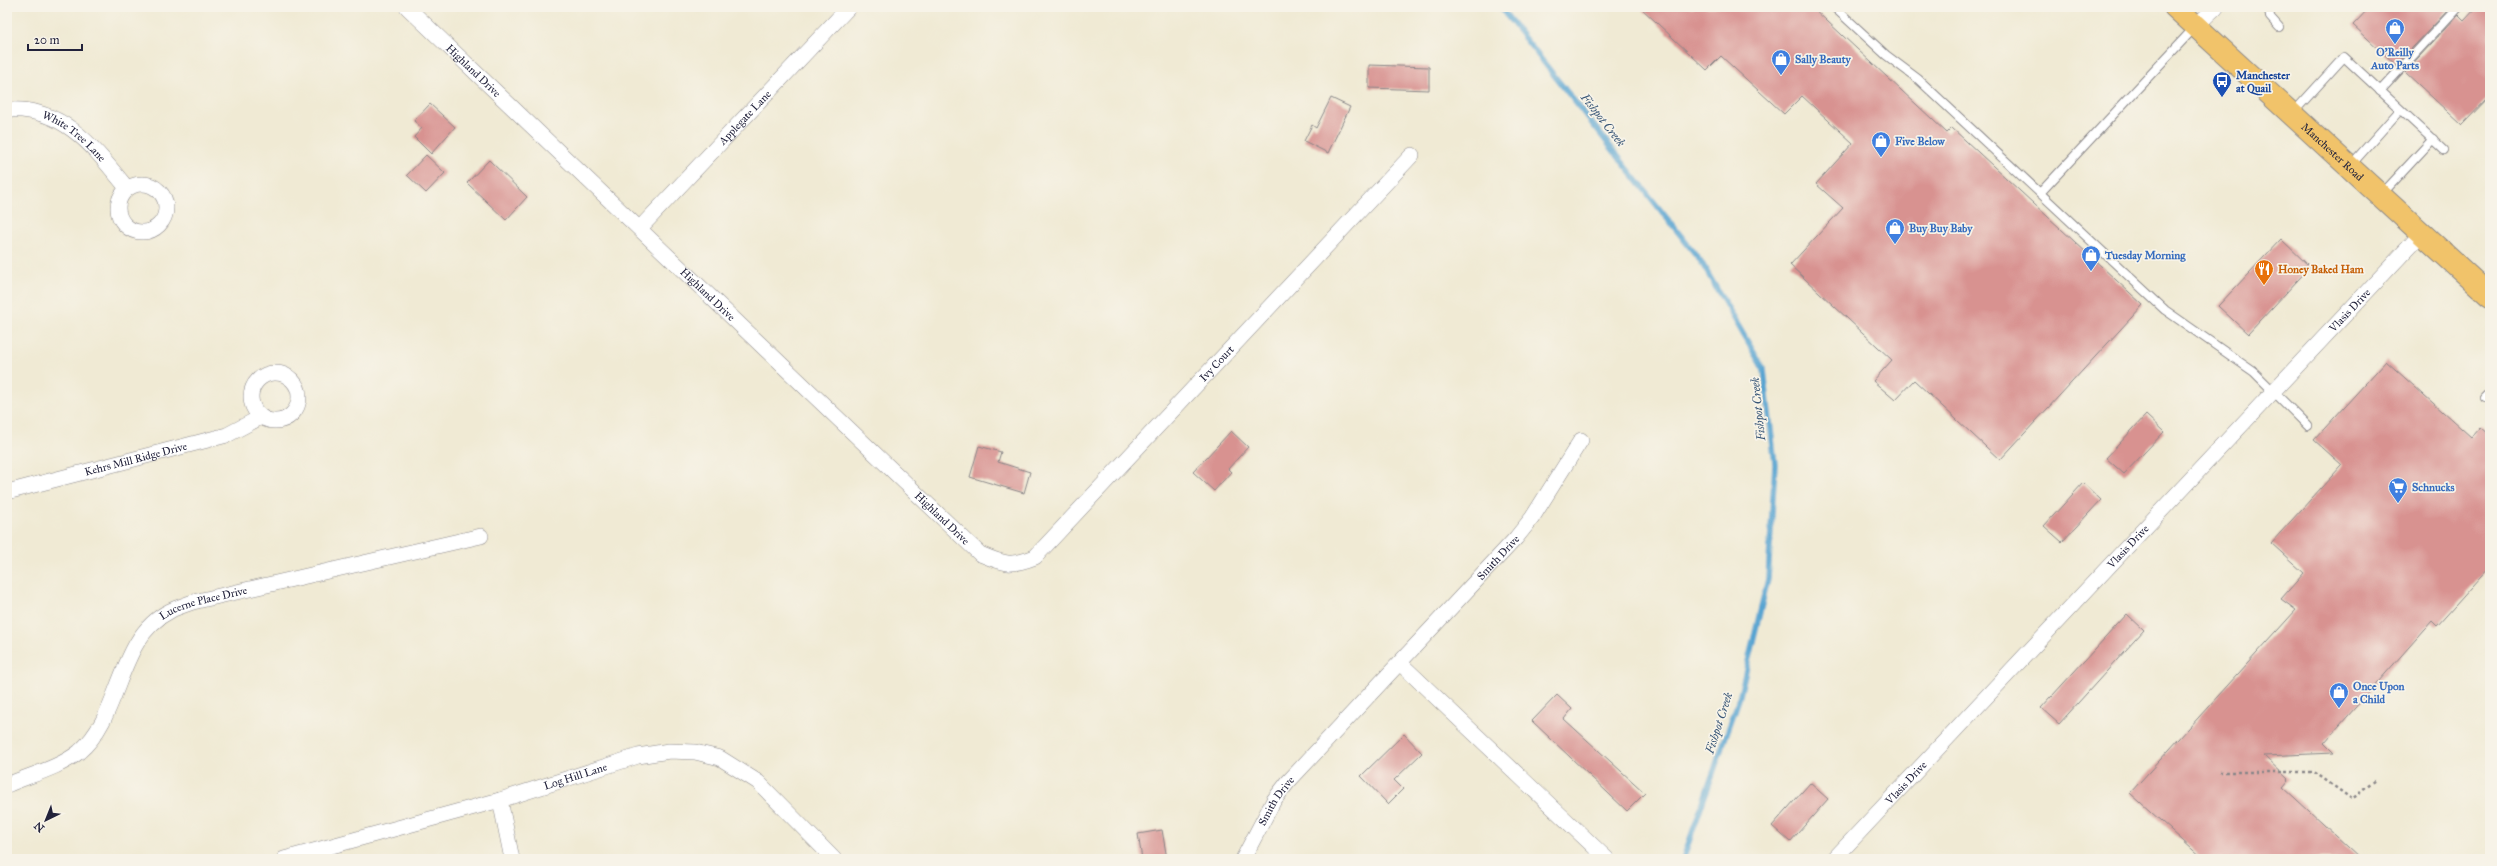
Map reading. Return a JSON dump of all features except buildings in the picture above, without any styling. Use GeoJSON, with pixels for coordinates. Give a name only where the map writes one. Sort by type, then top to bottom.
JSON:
{"type":"FeatureCollection","features":[{"type":"Feature","properties":{"kind":"highway","name":"Manchester Road"},"geometry":{"type":"LineString","coordinates":[[2175,7],[2490,296]]}},
{"type":"Feature","properties":{"kind":"street","name":"Highland Drive"},"geometry":{"type":"LineString","coordinates":[[407,7],[640,227],[980,554],[999,562],[1017,564]]}},
{"type":"Feature","properties":{"kind":"street","name":"Applegate Lane"},"geometry":{"type":"LineString","coordinates":[[640,227],[849,7]]}},
{"type":"Feature","properties":{"kind":"street"},"geometry":{"type":"LineString","coordinates":[[2196,26],[2216,7]]}},
{"type":"Feature","properties":{"kind":"street","name":"White Tree Lane"},"geometry":{"type":"LineString","coordinates":[[7,110],[30,111],[68,125],[90,143],[127,188]]}},
{"type":"Feature","properties":{"kind":"street","name":"Ivy Court"},"geometry":{"type":"LineString","coordinates":[[1017,564],[1035,557],[1412,156]]}},
{"type":"Feature","properties":{"kind":"street","name":"Vlasis Drive"},"geometry":{"type":"LineString","coordinates":[[1834,859],[2422,233]]}},
{"type":"Feature","properties":{"kind":"street","name":"Kehrs Mill Ridge Drive"},"geometry":{"type":"LineString","coordinates":[[7,492],[227,435],[261,416]]}},
{"type":"Feature","properties":{"kind":"street","name":"Smith Drive"},"geometry":{"type":"LineString","coordinates":[[1243,859],[1274,800],[1288,782],[1401,664],[1520,533],[1532,518],[1581,440]]}},
{"type":"Feature","properties":{"kind":"street","name":"Lucerne Place Drive"},"geometry":{"type":"LineString","coordinates":[[7,785],[52,767],[79,752],[99,727],[134,647],[149,627],[169,611],[193,602],[481,536]]}},
{"type":"Feature","properties":{"kind":"street"},"geometry":{"type":"LineString","coordinates":[[1401,664],[1607,859]]}},
{"type":"Feature","properties":{"kind":"street","name":"Log Hill Lane"},"geometry":{"type":"LineString","coordinates":[[284,859],[500,800],[638,756],[669,751],[695,752],[720,758],[758,782],[834,859]]}},
{"type":"Feature","properties":{"kind":"street"},"geometry":{"type":"LineString","coordinates":[[500,800],[512,859]]}},
{"type":"Feature","properties":{"kind":"lane"},"geometry":{"type":"LineString","coordinates":[[1834,7],[1886,55],[1918,79],[2165,310],[2254,372],[2308,426]]}},
{"type":"Feature","properties":{"kind":"lane"},"geometry":{"type":"LineString","coordinates":[[2269,7],[2270,17],[2279,27]]}},
{"type":"Feature","properties":{"kind":"lane"},"geometry":{"type":"LineString","coordinates":[[2380,91],[2458,7]]}},
{"type":"Feature","properties":{"kind":"lane"},"geometry":{"type":"LineString","coordinates":[[2040,193],[2196,26]]}},
{"type":"Feature","properties":{"kind":"lane"},"geometry":{"type":"LineString","coordinates":[[2292,114],[2344,57],[2444,150]]}},
{"type":"Feature","properties":{"kind":"lane"},"geometry":{"type":"LineString","coordinates":[[2350,167],[2400,110]]}},
{"type":"Feature","properties":{"kind":"lane"},"geometry":{"type":"LineString","coordinates":[[2381,195],[2433,139]]}},
{"type":"Feature","properties":{"kind":"path"},"geometry":{"type":"LineString","coordinates":[[2219,772],[2314,772],[2352,799],[2376,780]]}},
{"type":"Feature","properties":{"kind":"waterway","name":"Fishpot Creek"},"geometry":{"type":"LineString","coordinates":[[1500,7],[1700,260],[1764,370],[1775,464],[1768,579],[1739,699],[1683,859]]}},
{"type":"Feature","properties":{"kind":"place","name":"O'Reilly Auto Parts"},"geometry":{"type":"Point","coordinates":[2395,45]}},
{"type":"Feature","properties":{"kind":"place","name":"Sally Beauty"},"geometry":{"type":"Point","coordinates":[1781,76]}},
{"type":"Feature","properties":{"kind":"place","name":"Manchester at Quail"},"geometry":{"type":"Point","coordinates":[2222,98]}},
{"type":"Feature","properties":{"kind":"place","name":"Five Below"},"geometry":{"type":"Point","coordinates":[1881,158]}},
{"type":"Feature","properties":{"kind":"place","name":"Buy Buy Baby"},"geometry":{"type":"Point","coordinates":[1895,245]}},
{"type":"Feature","properties":{"kind":"place","name":"Tuesday Morning"},"geometry":{"type":"Point","coordinates":[2091,272]}},
{"type":"Feature","properties":{"kind":"place","name":"Honey Baked Ham"},"geometry":{"type":"Point","coordinates":[2264,286]}},
{"type":"Feature","properties":{"kind":"place","name":"Schnucks"},"geometry":{"type":"Point","coordinates":[2398,504]}},
{"type":"Feature","properties":{"kind":"place","name":"Once Upon a Child"},"geometry":{"type":"Point","coordinates":[2339,709]}}]}
